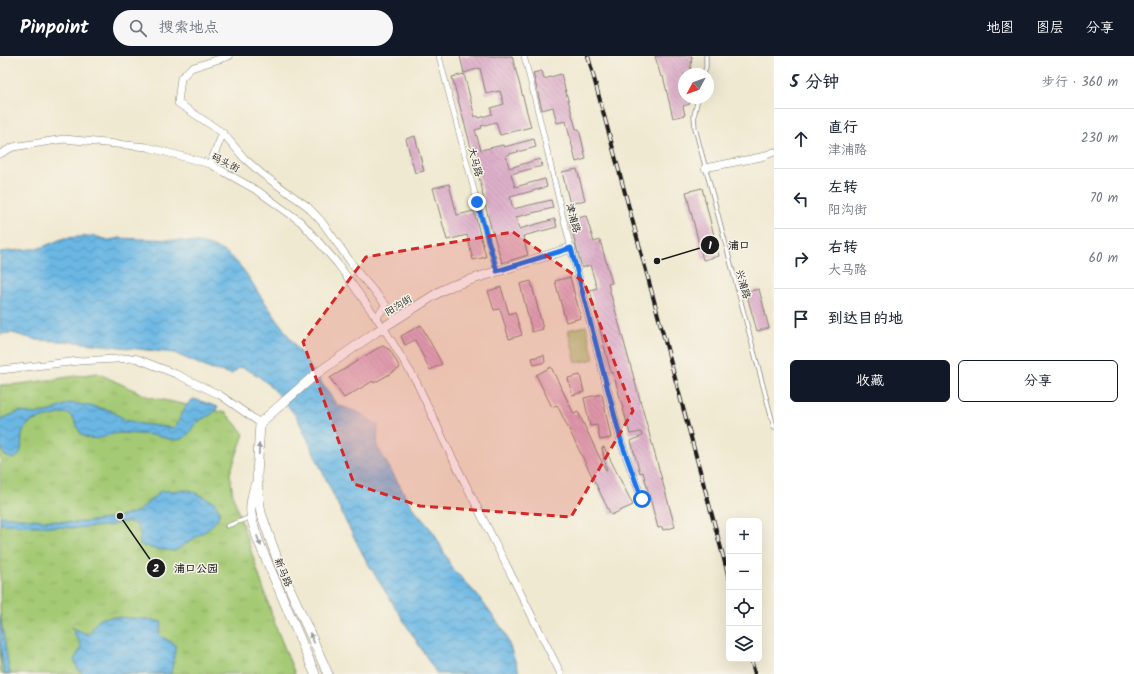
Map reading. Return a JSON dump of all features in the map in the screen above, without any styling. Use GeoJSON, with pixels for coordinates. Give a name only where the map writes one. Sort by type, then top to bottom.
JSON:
{"type":"FeatureCollection","features":[{"type":"Feature","properties":{"kind":"street"},"geometry":{"type":"LineString","coordinates":[[229,56],[191,68],[180,78],[178,104],[223,133],[244,158],[262,174],[307,206],[322,222],[360,275],[386,305],[376,318]]}},
{"type":"Feature","properties":{"kind":"street","name":"大马路"},"geometry":{"type":"LineString","coordinates":[[439,56],[477,202],[497,271]]}},
{"type":"Feature","properties":{"kind":"street","name":"津浦路"},"geometry":{"type":"LineString","coordinates":[[524,56],[537,105],[555,188],[622,444],[642,499]]}},
{"type":"Feature","properties":{"kind":"street"},"geometry":{"type":"LineString","coordinates":[[210,164],[223,133]]}},
{"type":"Feature","properties":{"kind":"street","name":"码头街"},"geometry":{"type":"LineString","coordinates":[[0,154],[13,147],[64,139],[147,147],[210,164],[258,191],[301,222],[337,262],[383,327],[416,381],[446,445],[561,674]]}},
{"type":"Feature","properties":{"kind":"street"},"geometry":{"type":"LineString","coordinates":[[705,168],[774,152]]}},
{"type":"Feature","properties":{"kind":"street","name":"阳沟街"},"geometry":{"type":"LineString","coordinates":[[260,423],[316,374],[383,327],[451,286],[571,248]]}},
{"type":"Feature","properties":{"kind":"street"},"geometry":{"type":"LineString","coordinates":[[0,370],[79,360],[136,358],[176,374],[220,395],[260,423]]}},
{"type":"Feature","properties":{"kind":"street","name":"新马路"},"geometry":{"type":"LineString","coordinates":[[260,423],[258,493],[261,513],[279,564],[328,674]]}},
{"type":"Feature","properties":{"kind":"street","name":"新马路"},"geometry":{"type":"LineString","coordinates":[[258,476],[250,504],[250,517],[258,540],[315,674]]}},
{"type":"Feature","properties":{"kind":"lane"},"geometry":{"type":"LineString","coordinates":[[706,56],[706,68]]}},
{"type":"Feature","properties":{"kind":"lane","name":"兴浦路"},"geometry":{"type":"LineString","coordinates":[[697,104],[694,116],[695,128],[774,427]]}},
{"type":"Feature","properties":{"kind":"lane"},"geometry":{"type":"LineString","coordinates":[[227,526],[261,513]]}},
{"type":"Feature","properties":{"kind":"highlighted area"},"geometry":{"type":"Polygon","coordinates":[[[513,232],[584,282],[633,411],[571,517],[420,506],[354,484],[303,342],[366,257],[513,232]]]}},
{"type":"Feature","properties":{"kind":"green space"},"geometry":{"type":"Polygon","coordinates":[[[586,326],[594,359],[576,363],[568,330],[586,326]]]}},
{"type":"Feature","properties":{"kind":"green space"},"geometry":{"type":"Polygon","coordinates":[[[97,373],[149,397],[226,413],[244,434],[230,473],[233,496],[276,627],[295,674],[2,674],[0,670],[0,385],[20,384],[97,373]]]}},
{"type":"Feature","properties":{"kind":"water"},"geometry":{"type":"Polygon","coordinates":[[[94,236],[109,240],[120,238],[192,242],[219,249],[229,255],[237,263],[337,405],[358,412],[378,425],[377,446],[412,507],[434,533],[452,568],[478,596],[504,631],[520,674],[437,674],[367,562],[346,522],[298,419],[273,388],[258,376],[240,367],[232,374],[210,369],[174,353],[75,342],[37,340],[12,333],[0,334],[0,252],[40,248],[64,238],[94,236]]]}},
{"type":"Feature","properties":{"kind":"water"},"geometry":{"type":"Polygon","coordinates":[[[194,399],[218,407],[214,412],[196,423],[184,438],[178,440],[152,435],[122,433],[94,439],[89,438],[80,433],[72,417],[65,413],[31,422],[23,432],[20,452],[18,456],[13,459],[5,456],[0,445],[0,424],[2,419],[20,412],[35,414],[51,411],[69,403],[109,410],[126,420],[142,424],[174,428],[187,404],[194,399]]]}},
{"type":"Feature","properties":{"kind":"water"},"geometry":{"type":"Polygon","coordinates":[[[190,490],[214,502],[220,511],[217,520],[207,530],[175,551],[155,549],[141,545],[139,542],[141,536],[137,525],[127,521],[108,526],[75,528],[0,524],[0,516],[76,523],[115,518],[137,512],[161,491],[190,490]]]}},
{"type":"Feature","properties":{"kind":"water"},"geometry":{"type":"Polygon","coordinates":[[[0,615],[11,674],[4,674],[1,652],[0,615]]]}},
{"type":"Feature","properties":{"kind":"water"},"geometry":{"type":"Polygon","coordinates":[[[115,617],[147,619],[162,622],[159,635],[176,645],[171,674],[83,674],[79,671],[74,660],[81,648],[80,643],[71,627],[89,635],[95,624],[101,618],[115,617]]]}},
{"type":"Feature","properties":{"kind":"building"},"geometry":{"type":"Polygon","coordinates":[[[460,56],[512,56],[531,127],[500,135],[496,122],[481,126],[482,128],[475,130],[481,150],[503,145],[504,147],[534,139],[536,147],[506,155],[509,168],[540,159],[542,166],[511,174],[515,187],[545,179],[547,187],[510,197],[513,209],[551,200],[553,208],[516,217],[519,229],[555,219],[557,227],[523,236],[528,255],[502,263],[492,232],[483,192],[452,77],[464,74],[475,117],[478,116],[479,118],[492,114],[491,108],[504,104],[500,91],[486,94],[480,68],[464,73],[460,56]]]}},
{"type":"Feature","properties":{"kind":"building"},"geometry":{"type":"Polygon","coordinates":[[[655,56],[692,56],[691,68],[678,68],[678,104],[690,104],[683,106],[685,115],[673,118],[663,76],[661,77],[655,56]]]}},
{"type":"Feature","properties":{"kind":"building"},"geometry":{"type":"Polygon","coordinates":[[[542,71],[544,79],[561,74],[576,129],[579,129],[586,159],[576,162],[566,121],[557,123],[553,107],[542,110],[533,73],[542,71]]]}},
{"type":"Feature","properties":{"kind":"building"},"geometry":{"type":"Polygon","coordinates":[[[415,136],[424,171],[415,173],[406,139],[415,136]]]}},
{"type":"Feature","properties":{"kind":"building"},"geometry":{"type":"Polygon","coordinates":[[[577,169],[585,200],[570,204],[562,172],[577,169]]]}},
{"type":"Feature","properties":{"kind":"building"},"geometry":{"type":"Polygon","coordinates":[[[449,184],[457,215],[474,211],[486,257],[473,260],[467,235],[447,240],[433,188],[449,184]]]}},
{"type":"Feature","properties":{"kind":"building"},"geometry":{"type":"Polygon","coordinates":[[[702,188],[719,256],[703,260],[686,192],[702,188]]]}},
{"type":"Feature","properties":{"kind":"building"},"geometry":{"type":"Polygon","coordinates":[[[586,216],[594,242],[600,240],[612,283],[608,284],[675,527],[663,530],[662,527],[658,528],[643,472],[640,473],[631,441],[642,436],[641,432],[630,434],[613,372],[611,373],[590,290],[597,288],[590,265],[582,268],[569,220],[586,216]]]}},
{"type":"Feature","properties":{"kind":"building"},"geometry":{"type":"Polygon","coordinates":[[[570,277],[581,318],[566,322],[555,281],[570,277]]]}},
{"type":"Feature","properties":{"kind":"building"},"geometry":{"type":"Polygon","coordinates":[[[531,281],[543,329],[532,332],[520,284],[531,281]]]}},
{"type":"Feature","properties":{"kind":"building"},"geometry":{"type":"Polygon","coordinates":[[[501,287],[509,314],[515,312],[522,335],[509,339],[500,309],[494,310],[488,291],[501,287]]]}},
{"type":"Feature","properties":{"kind":"building"},"geometry":{"type":"Polygon","coordinates":[[[759,289],[769,328],[757,331],[746,292],[759,289]]]}},
{"type":"Feature","properties":{"kind":"building"},"geometry":{"type":"Polygon","coordinates":[[[421,325],[442,364],[430,370],[415,340],[405,345],[401,336],[421,325]]]}},
{"type":"Feature","properties":{"kind":"building"},"geometry":{"type":"Polygon","coordinates":[[[383,346],[390,350],[400,368],[374,383],[373,381],[344,398],[330,378],[383,346]]]}},
{"type":"Feature","properties":{"kind":"building"},"geometry":{"type":"Polygon","coordinates":[[[544,355],[545,362],[534,365],[532,358],[544,355]]]}},
{"type":"Feature","properties":{"kind":"building"},"geometry":{"type":"Polygon","coordinates":[[[551,367],[574,414],[578,412],[606,471],[602,448],[604,447],[633,505],[611,515],[557,405],[552,407],[536,375],[551,367]]]}},
{"type":"Feature","properties":{"kind":"building"},"geometry":{"type":"Polygon","coordinates":[[[580,375],[584,392],[572,395],[568,378],[580,375]]]}},
{"type":"Feature","properties":{"kind":"building"},"geometry":{"type":"Polygon","coordinates":[[[602,394],[611,438],[600,440],[597,425],[590,426],[584,398],[602,394]]]}},
{"type":"Feature","properties":{"kind":"railway"},"geometry":{"type":"LineString","coordinates":[[588,56],[726,567]]}},
{"type":"Feature","properties":{"kind":"railway"},"geometry":{"type":"LineString","coordinates":[[752,662],[755,674]]}},
{"type":"Feature","properties":{"kind":"place","name":"浦口"},"geometry":{"type":"Point","coordinates":[657,261]}},
{"type":"Feature","properties":{"kind":"place","name":"浦口公园"},"geometry":{"type":"Point","coordinates":[120,516]}},
{"type":"Feature","properties":{"kind":"route"},"geometry":{"type":"LineString","coordinates":[[477,202],[497,271],[571,248],[622,444],[642,499]]}}]}
